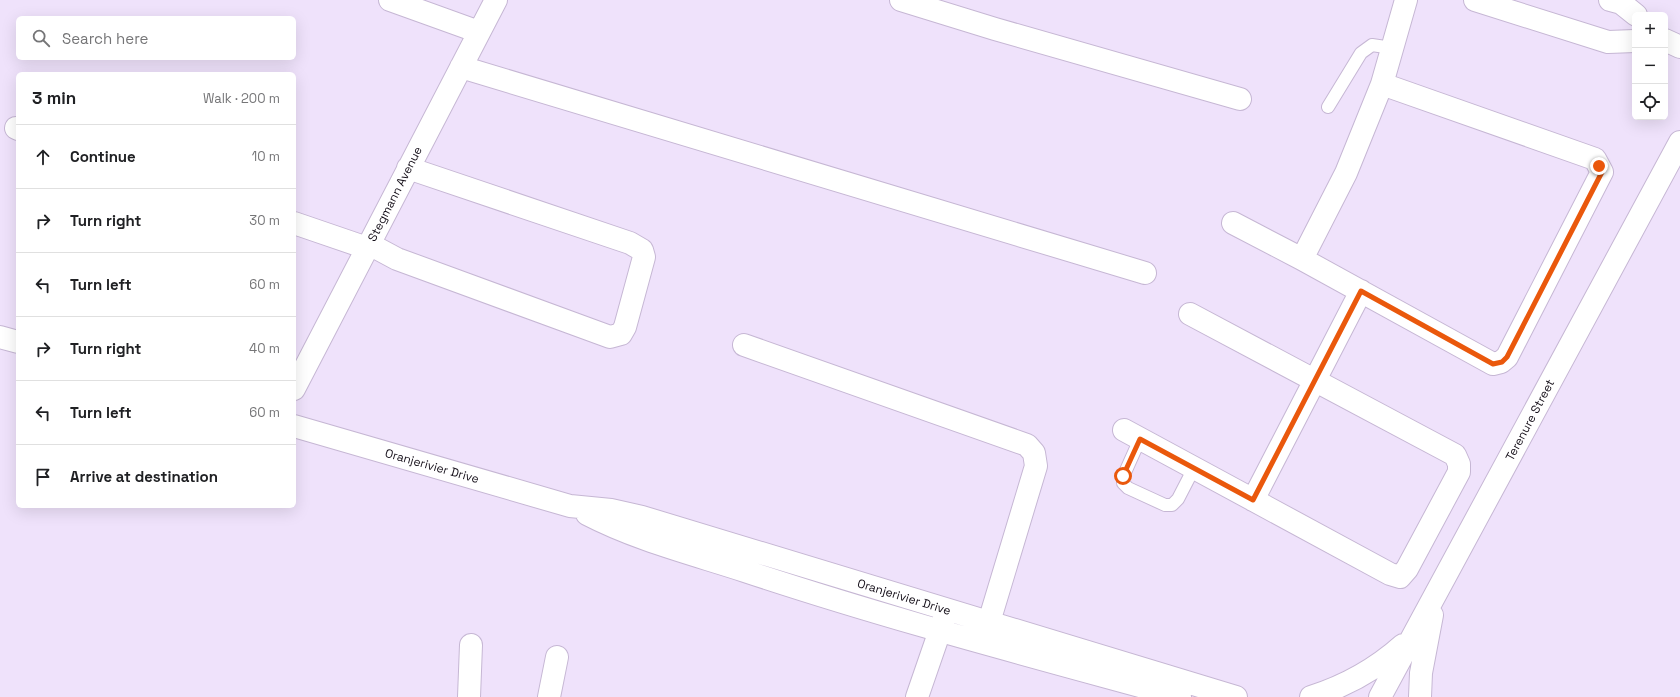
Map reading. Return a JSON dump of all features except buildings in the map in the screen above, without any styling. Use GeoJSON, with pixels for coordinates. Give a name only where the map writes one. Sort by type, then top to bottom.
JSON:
{"type":"FeatureCollection","features":[{"type":"Feature","properties":{"kind":"street"},"geometry":{"type":"LineString","coordinates":[[390,0],[480,32]]}},
{"type":"Feature","properties":{"kind":"street","name":"Stegmann Avenue"},"geometry":{"type":"LineString","coordinates":[[296,385],[496,0]]}},
{"type":"Feature","properties":{"kind":"street"},"geometry":{"type":"LineString","coordinates":[[901,0],[995,30],[1240,99]]}},
{"type":"Feature","properties":{"kind":"street"},"geometry":{"type":"LineString","coordinates":[[1302,259],[1346,173],[1382,84],[1406,0]]}},
{"type":"Feature","properties":{"kind":"street"},"geometry":{"type":"LineString","coordinates":[[1475,0],[1608,42],[1632,41]]}},
{"type":"Feature","properties":{"kind":"street"},"geometry":{"type":"LineString","coordinates":[[1610,0],[1621,3],[1632,12]]}},
{"type":"Feature","properties":{"kind":"street"},"geometry":{"type":"LineString","coordinates":[[462,67],[1145,272]]}},
{"type":"Feature","properties":{"kind":"street"},"geometry":{"type":"LineString","coordinates":[[1233,223],[1302,259],[1493,364],[1502,362],[1507,357],[1602,172],[1595,159],[1382,84]]}},
{"type":"Feature","properties":{"kind":"street","name":"Terenure Street"},"geometry":{"type":"LineString","coordinates":[[1380,697],[1680,142]]}},
{"type":"Feature","properties":{"kind":"street"},"geometry":{"type":"LineString","coordinates":[[296,224],[368,246],[397,259],[610,337],[621,334],[625,327],[644,257],[642,250],[630,242],[408,168]]}},
{"type":"Feature","properties":{"kind":"street"},"geometry":{"type":"LineString","coordinates":[[1253,500],[1361,291]]}},
{"type":"Feature","properties":{"kind":"street"},"geometry":{"type":"LineString","coordinates":[[1132,434],[1390,574],[1400,577],[1407,569],[1459,472],[1460,464],[1455,456],[1190,314]]}},
{"type":"Feature","properties":{"kind":"street"},"geometry":{"type":"LineString","coordinates":[[0,337],[16,341]]}},
{"type":"Feature","properties":{"kind":"street"},"geometry":{"type":"LineString","coordinates":[[744,345],[1027,445],[1034,453],[1036,466],[989,622]]}},
{"type":"Feature","properties":{"kind":"street","name":"Oranjerivier Drive"},"geometry":{"type":"LineString","coordinates":[[296,427],[570,506],[602,522],[792,587],[941,631],[1180,697]]}},
{"type":"Feature","properties":{"kind":"street","name":"Oranjerivier Drive"},"geometry":{"type":"LineString","coordinates":[[570,506],[611,510],[642,518],[1236,697]]}},
{"type":"Feature","properties":{"kind":"street"},"geometry":{"type":"LineString","coordinates":[[1420,697],[1421,673],[1437,590]]}},
{"type":"Feature","properties":{"kind":"street"},"geometry":{"type":"LineString","coordinates":[[917,697],[947,610]]}},
{"type":"Feature","properties":{"kind":"street"},"geometry":{"type":"LineString","coordinates":[[1311,697],[1346,684],[1371,671],[1412,638]]}},
{"type":"Feature","properties":{"kind":"street"},"geometry":{"type":"LineString","coordinates":[[469,697],[471,645]]}},
{"type":"Feature","properties":{"kind":"street"},"geometry":{"type":"LineString","coordinates":[[549,697],[557,657]]}},
{"type":"Feature","properties":{"kind":"lane"},"geometry":{"type":"LineString","coordinates":[[1328,107],[1361,53],[1372,45],[1392,48]]}},
{"type":"Feature","properties":{"kind":"lane"},"geometry":{"type":"LineString","coordinates":[[1132,434],[1123,476],[1123,483],[1128,488],[1165,505],[1172,505],[1178,499],[1194,468]]}},
{"type":"Feature","properties":{"kind":"route"},"geometry":{"type":"LineString","coordinates":[[1123,476],[1140,439],[1253,500],[1361,291],[1493,364],[1502,362],[1507,357],[1602,172],[1599,166]]}}]}
